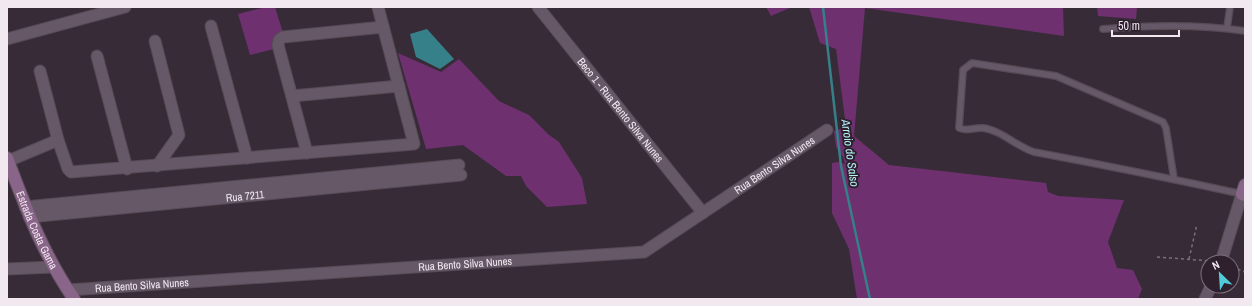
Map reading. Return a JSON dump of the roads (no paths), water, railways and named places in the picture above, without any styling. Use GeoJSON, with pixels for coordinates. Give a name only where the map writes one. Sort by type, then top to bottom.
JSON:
{"type":"FeatureCollection","features":[{"type":"Feature","properties":{"kind":"main road","name":"Estrada Costa Gama"},"geometry":{"type":"LineString","coordinates":[[7,159],[27,212],[52,266],[71,294]]}},
{"type":"Feature","properties":{"kind":"street"},"geometry":{"type":"LineString","coordinates":[[7,39],[126,7]]}},
{"type":"Feature","properties":{"kind":"street"},"geometry":{"type":"LineString","coordinates":[[40,71],[58,140],[68,169],[71,172],[127,169],[414,144],[378,7]]}},
{"type":"Feature","properties":{"kind":"street","name":"Beco 1 - Rua Bento Silva Nunes"},"geometry":{"type":"LineString","coordinates":[[538,7],[703,213]]}},
{"type":"Feature","properties":{"kind":"street"},"geometry":{"type":"LineString","coordinates":[[211,26],[248,158]]}},
{"type":"Feature","properties":{"kind":"street"},"geometry":{"type":"LineString","coordinates":[[307,153],[278,44],[279,40],[283,37],[384,27]]}},
{"type":"Feature","properties":{"kind":"street"},"geometry":{"type":"LineString","coordinates":[[155,41],[179,136],[157,166]]}},
{"type":"Feature","properties":{"kind":"street"},"geometry":{"type":"LineString","coordinates":[[97,56],[127,169]]}},
{"type":"Feature","properties":{"kind":"street"},"geometry":{"type":"LineString","coordinates":[[292,96],[399,86]]}},
{"type":"Feature","properties":{"kind":"street","name":"Rua Bento Silva Nunes"},"geometry":{"type":"LineString","coordinates":[[71,294],[644,252],[827,130]]}},
{"type":"Feature","properties":{"kind":"street"},"geometry":{"type":"LineString","coordinates":[[7,159],[58,140]]}},
{"type":"Feature","properties":{"kind":"street"},"geometry":{"type":"LineString","coordinates":[[170,148],[178,164]]}},
{"type":"Feature","properties":{"kind":"street"},"geometry":{"type":"LineString","coordinates":[[27,212],[460,170]]}},
{"type":"Feature","properties":{"kind":"street"},"geometry":{"type":"LineString","coordinates":[[1219,254],[1244,191]]}},
{"type":"Feature","properties":{"kind":"street"},"geometry":{"type":"LineString","coordinates":[[7,269],[52,266]]}},
{"type":"Feature","properties":{"kind":"lane"},"geometry":{"type":"LineString","coordinates":[[1227,28],[1230,7]]}},
{"type":"Feature","properties":{"kind":"lane"},"geometry":{"type":"LineString","coordinates":[[1103,30],[1158,25],[1227,28],[1245,31]]}},
{"type":"Feature","properties":{"kind":"lane"},"geometry":{"type":"LineString","coordinates":[[1174,179],[1166,128],[1163,122],[1056,76],[972,63],[963,70],[959,128],[964,131],[982,128],[991,130],[1034,152],[1174,179],[1244,191]]}},
{"type":"Feature","properties":{"kind":"water"},"geometry":{"type":"Polygon","coordinates":[[[427,29],[454,59],[440,69],[416,57],[410,34],[427,29]]]}},
{"type":"Feature","properties":{"kind":"waterway","name":"Arroio do Salso"},"geometry":{"type":"LineString","coordinates":[[823,7],[841,166],[870,299]]}}]}
